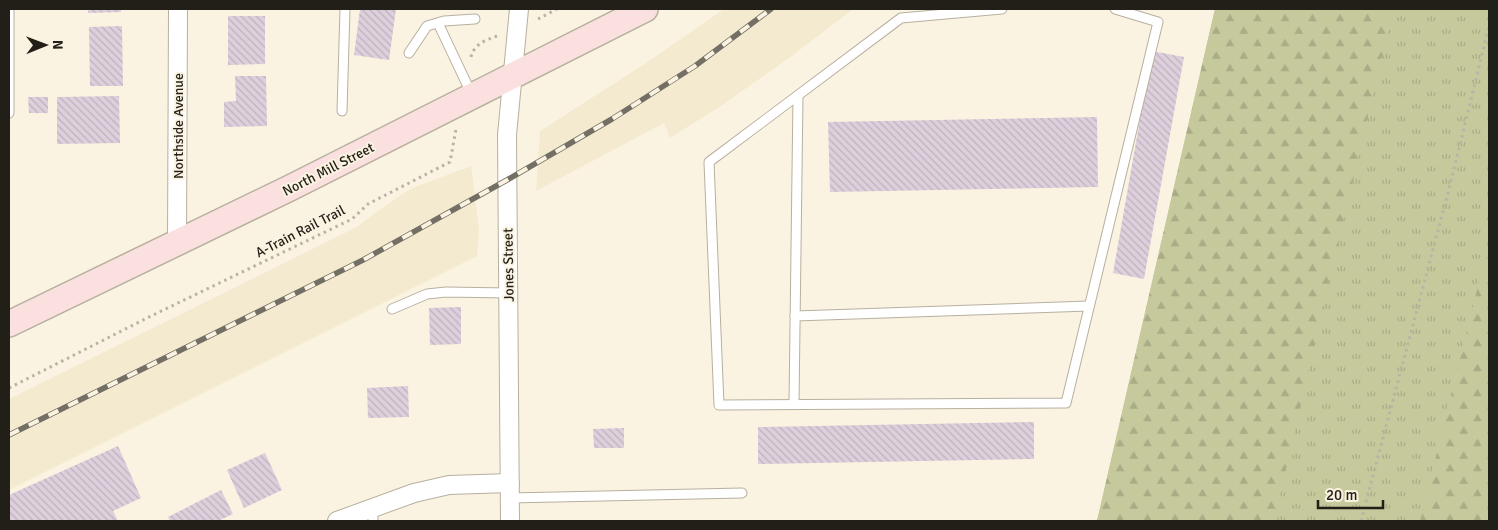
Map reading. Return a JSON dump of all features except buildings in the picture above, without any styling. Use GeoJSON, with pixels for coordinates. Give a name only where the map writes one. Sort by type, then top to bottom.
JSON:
{"type":"FeatureCollection","features":[{"type":"Feature","properties":{"kind":"main road","name":"North Mill Street"},"geometry":{"type":"LineString","coordinates":[[9,324],[288,189],[467,93],[513,74],[645,9]]}},
{"type":"Feature","properties":{"kind":"street","name":"Northside Avenue"},"geometry":{"type":"LineString","coordinates":[[177,242],[178,9]]}},
{"type":"Feature","properties":{"kind":"street","name":"Jones Street"},"geometry":{"type":"LineString","coordinates":[[510,521],[507,135],[519,9]]}},
{"type":"Feature","properties":{"kind":"street"},"geometry":{"type":"LineString","coordinates":[[338,521],[373,514],[414,493],[449,485],[510,490]]}},
{"type":"Feature","properties":{"kind":"lane"},"geometry":{"type":"LineString","coordinates":[[9,9],[9,114]]}},
{"type":"Feature","properties":{"kind":"lane"},"geometry":{"type":"LineString","coordinates":[[342,111],[345,9]]}},
{"type":"Feature","properties":{"kind":"lane"},"geometry":{"type":"LineString","coordinates":[[1002,9],[901,18],[709,162],[718,405],[1066,403],[1158,22],[1115,9]]}},
{"type":"Feature","properties":{"kind":"lane"},"geometry":{"type":"LineString","coordinates":[[410,53],[427,26],[444,21],[475,18]]}},
{"type":"Feature","properties":{"kind":"lane"},"geometry":{"type":"LineString","coordinates":[[438,22],[467,93]]}},
{"type":"Feature","properties":{"kind":"lane"},"geometry":{"type":"LineString","coordinates":[[794,404],[798,96]]}},
{"type":"Feature","properties":{"kind":"lane"},"geometry":{"type":"LineString","coordinates":[[392,309],[427,294],[446,292],[508,293]]}},
{"type":"Feature","properties":{"kind":"lane"},"geometry":{"type":"LineString","coordinates":[[795,316],[1089,306]]}},
{"type":"Feature","properties":{"kind":"lane"},"geometry":{"type":"LineString","coordinates":[[510,490],[742,493]]}},
{"type":"Feature","properties":{"kind":"path"},"geometry":{"type":"LineString","coordinates":[[1361,521],[1450,185],[1489,26]]}},
{"type":"Feature","properties":{"kind":"path","name":"A-Train Rail Trail"},"geometry":{"type":"LineString","coordinates":[[9,388],[151,316],[352,219],[368,204],[450,162],[467,93],[472,51],[484,40],[518,29]]}},
{"type":"Feature","properties":{"kind":"shaded area"},"geometry":{"type":"Polygon","coordinates":[[[724,9],[853,9],[724,104],[670,138],[664,123],[536,191],[540,131],[646,63],[724,9]]]}},
{"type":"Feature","properties":{"kind":"shaded area"},"geometry":{"type":"Polygon","coordinates":[[[471,166],[479,230],[477,256],[9,490],[9,399],[357,227],[410,189],[471,166]]]}},
{"type":"Feature","properties":{"kind":"green space"},"geometry":{"type":"Polygon","coordinates":[[[1215,9],[1489,9],[1489,521],[1097,521],[1215,9]]]}},
{"type":"Feature","properties":{"kind":"green space"},"geometry":{"type":"Polygon","coordinates":[[[1215,9],[1393,9],[1274,521],[1097,521],[1215,9]]]}},
{"type":"Feature","properties":{"kind":"green space"},"geometry":{"type":"Polygon","coordinates":[[[1489,241],[1489,521],[1420,521],[1489,241]]]}},
{"type":"Feature","properties":{"kind":"railway"},"geometry":{"type":"LineString","coordinates":[[9,435],[363,260],[507,180],[612,119],[695,66],[771,9]]}}]}
